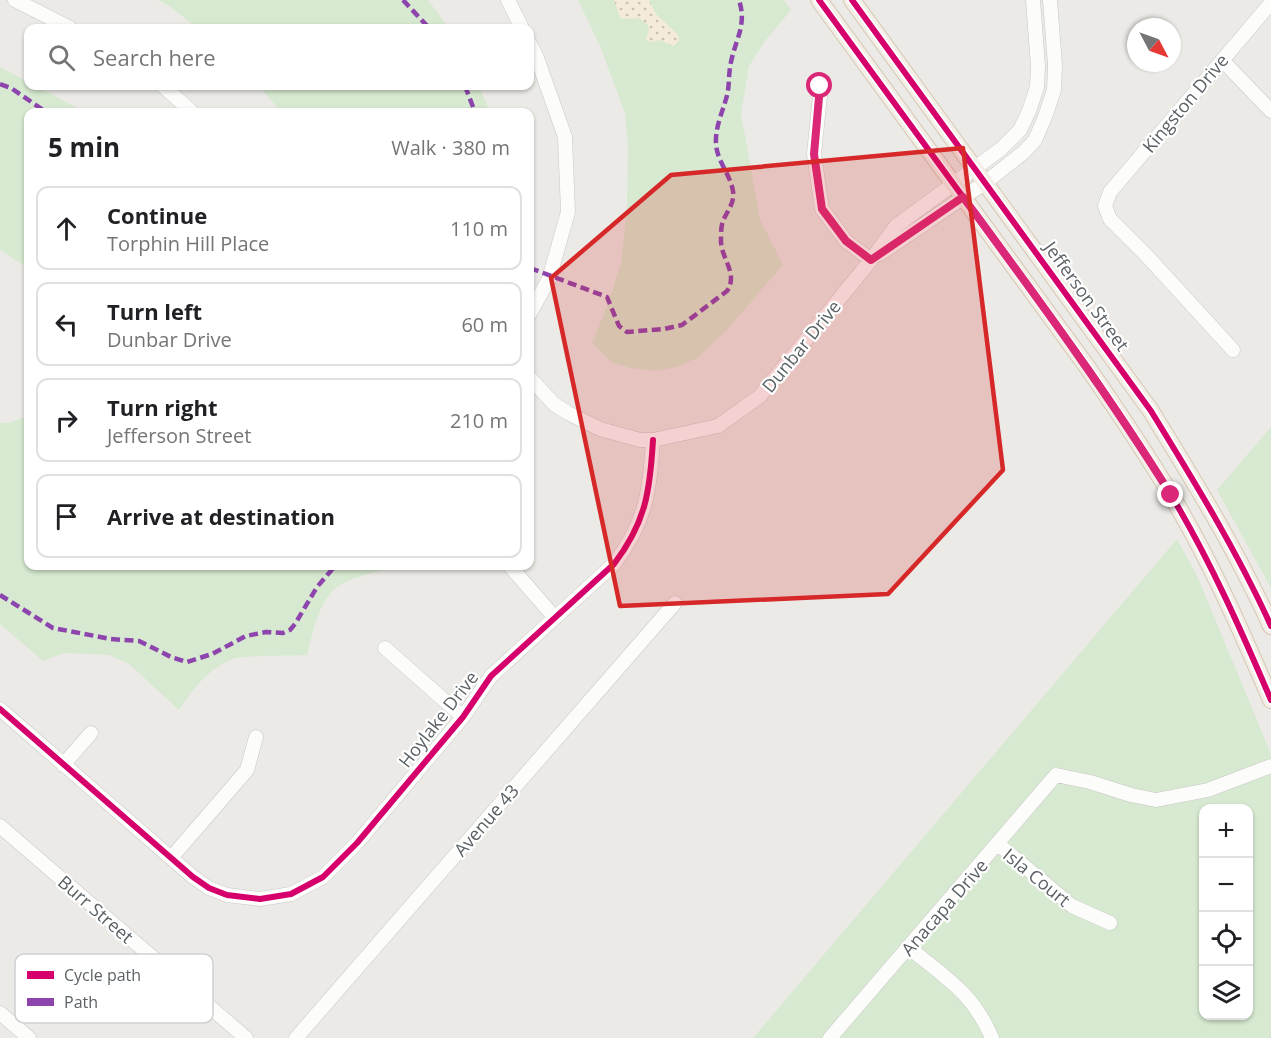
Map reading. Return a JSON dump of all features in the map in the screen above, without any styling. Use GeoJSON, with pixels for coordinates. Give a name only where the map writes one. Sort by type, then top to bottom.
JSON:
{"type":"FeatureCollection","features":[{"type":"Feature","properties":{"kind":"main road","name":"Jefferson Street"},"geometry":{"type":"LineString","coordinates":[[819,0],[1151,411],[1191,475],[1271,626]]}},
{"type":"Feature","properties":{"kind":"main road","name":"Jefferson Street"},"geometry":{"type":"LineString","coordinates":[[852,0],[1171,495],[1208,561],[1271,700]]}},
{"type":"Feature","properties":{"kind":"street"},"geometry":{"type":"LineString","coordinates":[[15,0],[62,24]]}},
{"type":"Feature","properties":{"kind":"street"},"geometry":{"type":"LineString","coordinates":[[508,0],[520,24]]}},
{"type":"Feature","properties":{"kind":"street"},"geometry":{"type":"LineString","coordinates":[[969,183],[1012,140],[1020,130],[1029,111],[1037,87],[1038,66],[1033,0]]}},
{"type":"Feature","properties":{"kind":"street"},"geometry":{"type":"LineString","coordinates":[[969,183],[1024,152],[1035,140],[1054,90],[1055,66],[1050,0]]}},
{"type":"Feature","properties":{"kind":"street","name":"Kingston Drive"},"geometry":{"type":"LineString","coordinates":[[1233,350],[1110,219],[1106,206],[1110,192],[1271,3]]}},
{"type":"Feature","properties":{"kind":"street"},"geometry":{"type":"LineString","coordinates":[[534,55],[565,137],[568,212],[549,279],[534,306]]}},
{"type":"Feature","properties":{"kind":"street"},"geometry":{"type":"LineString","coordinates":[[1222,60],[1271,111]]}},
{"type":"Feature","properties":{"kind":"street"},"geometry":{"type":"LineString","coordinates":[[820,86],[814,154],[822,209],[846,241],[871,260]]}},
{"type":"Feature","properties":{"kind":"street"},"geometry":{"type":"LineString","coordinates":[[167,90],[188,108]]}},
{"type":"Feature","properties":{"kind":"street","name":"Dunbar Drive"},"geometry":{"type":"LineString","coordinates":[[653,441],[718,426],[760,396],[896,226],[969,183]]}},
{"type":"Feature","properties":{"kind":"street"},"geometry":{"type":"LineString","coordinates":[[534,382],[554,404],[583,422],[614,434],[653,441]]}},
{"type":"Feature","properties":{"kind":"street","name":"Hoylake Drive"},"geometry":{"type":"LineString","coordinates":[[0,709],[193,877],[209,888],[228,895],[260,900],[291,894],[308,887],[335,868],[463,717],[491,676],[599,579],[625,549],[648,497],[653,441]]}},
{"type":"Feature","properties":{"kind":"street"},"geometry":{"type":"LineString","coordinates":[[513,570],[555,618]]}},
{"type":"Feature","properties":{"kind":"street","name":"Avenue 43"},"geometry":{"type":"LineString","coordinates":[[296,1038],[675,603]]}},
{"type":"Feature","properties":{"kind":"street"},"geometry":{"type":"LineString","coordinates":[[385,648],[463,717]]}},
{"type":"Feature","properties":{"kind":"street"},"geometry":{"type":"LineString","coordinates":[[63,765],[91,733]]}},
{"type":"Feature","properties":{"kind":"street"},"geometry":{"type":"LineString","coordinates":[[171,858],[247,770],[256,737]]}},
{"type":"Feature","properties":{"kind":"street","name":"Anacapa Drive"},"geometry":{"type":"LineString","coordinates":[[830,1038],[1056,775],[1156,800],[1208,790],[1271,766]]}},
{"type":"Feature","properties":{"kind":"street","name":"Burr Street"},"geometry":{"type":"LineString","coordinates":[[0,826],[149,954]]}},
{"type":"Feature","properties":{"kind":"street","name":"Isla Court"},"geometry":{"type":"LineString","coordinates":[[998,844],[1072,906],[1110,923]]}},
{"type":"Feature","properties":{"kind":"street"},"geometry":{"type":"LineString","coordinates":[[908,947],[964,991],[984,1017],[992,1038]]}},
{"type":"Feature","properties":{"kind":"street","name":"Burr Street"},"geometry":{"type":"LineString","coordinates":[[213,1010],[246,1038]]}},
{"type":"Feature","properties":{"kind":"street"},"geometry":{"type":"LineString","coordinates":[[0,1013],[29,1038]]}},
{"type":"Feature","properties":{"kind":"highlighted area"},"geometry":{"type":"Polygon","coordinates":[[[963,148],[1003,470],[888,594],[620,606],[551,278],[671,175],[963,148]]]}},
{"type":"Feature","properties":{"kind":"green space"},"geometry":{"type":"Polygon","coordinates":[[[158,0],[428,0],[446,24],[192,24],[158,0]]]}},
{"type":"Feature","properties":{"kind":"green space"},"geometry":{"type":"Polygon","coordinates":[[[578,0],[784,0],[791,10],[765,41],[749,66],[741,113],[760,219],[783,265],[725,332],[697,358],[677,367],[656,371],[630,368],[611,362],[592,343],[621,263],[627,208],[628,147],[625,113],[600,46],[578,0]]]}},
{"type":"Feature","properties":{"kind":"green space"},"geometry":{"type":"Polygon","coordinates":[[[0,67],[24,80],[24,90],[44,90],[77,108],[24,108],[24,265],[0,250],[0,67]]]}},
{"type":"Feature","properties":{"kind":"green space"},"geometry":{"type":"Polygon","coordinates":[[[262,90],[481,90],[488,108],[278,108],[262,90]]]}},
{"type":"Feature","properties":{"kind":"green space"},"geometry":{"type":"Polygon","coordinates":[[[24,417],[24,570],[382,570],[348,581],[331,593],[317,618],[307,655],[232,659],[208,674],[179,710],[129,664],[109,655],[64,653],[43,661],[0,624],[0,423],[9,423],[24,417]]]}},
{"type":"Feature","properties":{"kind":"green space"},"geometry":{"type":"Polygon","coordinates":[[[1271,427],[1271,588],[1217,490],[1271,427]]]}},
{"type":"Feature","properties":{"kind":"green space"},"geometry":{"type":"Polygon","coordinates":[[[1177,539],[1198,578],[1271,754],[1271,1038],[753,1038],[1177,539]]]}},
{"type":"Feature","properties":{"kind":"sand"},"geometry":{"type":"Polygon","coordinates":[[[614,0],[649,0],[656,14],[678,35],[679,41],[673,46],[660,40],[649,42],[646,39],[649,30],[647,24],[639,18],[620,17],[614,0]]]}},
{"type":"Feature","properties":{"kind":"marked path"},"geometry":{"type":"LineString","coordinates":[[403,0],[425,24]]}},
{"type":"Feature","properties":{"kind":"marked path"},"geometry":{"type":"LineString","coordinates":[[534,270],[607,297],[619,326],[627,332],[682,325],[727,291],[731,278],[721,246],[721,232],[723,221],[732,203],[733,191],[717,150],[716,138],[727,94],[731,62],[740,31],[742,17],[739,0]]}},
{"type":"Feature","properties":{"kind":"marked path"},"geometry":{"type":"LineString","coordinates":[[0,84],[11,88],[40,108]]}},
{"type":"Feature","properties":{"kind":"marked path"},"geometry":{"type":"LineString","coordinates":[[467,90],[473,108]]}},
{"type":"Feature","properties":{"kind":"marked path"},"geometry":{"type":"LineString","coordinates":[[0,595],[53,628],[111,639],[139,641],[171,657],[187,662],[212,654],[246,636],[266,632],[283,633],[290,630],[317,587],[332,570]]}},
{"type":"Feature","properties":{"kind":"cycle path"},"geometry":{"type":"LineString","coordinates":[[819,0],[1088,368],[1141,447],[1171,495],[1212,570],[1271,700]]}},
{"type":"Feature","properties":{"kind":"cycle path"},"geometry":{"type":"LineString","coordinates":[[852,0],[1151,411],[1229,543],[1271,626]]}},
{"type":"Feature","properties":{"kind":"cycle path"},"geometry":{"type":"LineString","coordinates":[[0,709],[193,877],[209,888],[227,895],[260,899],[291,894],[323,877],[357,843],[463,717],[491,676],[614,564],[625,549],[640,520],[648,491],[653,440]]}},
{"type":"Feature","properties":{"kind":"route"},"geometry":{"type":"LineString","coordinates":[[820,86],[814,154],[822,209],[846,241],[871,260],[963,197],[1088,368],[1171,495]]}}]}
